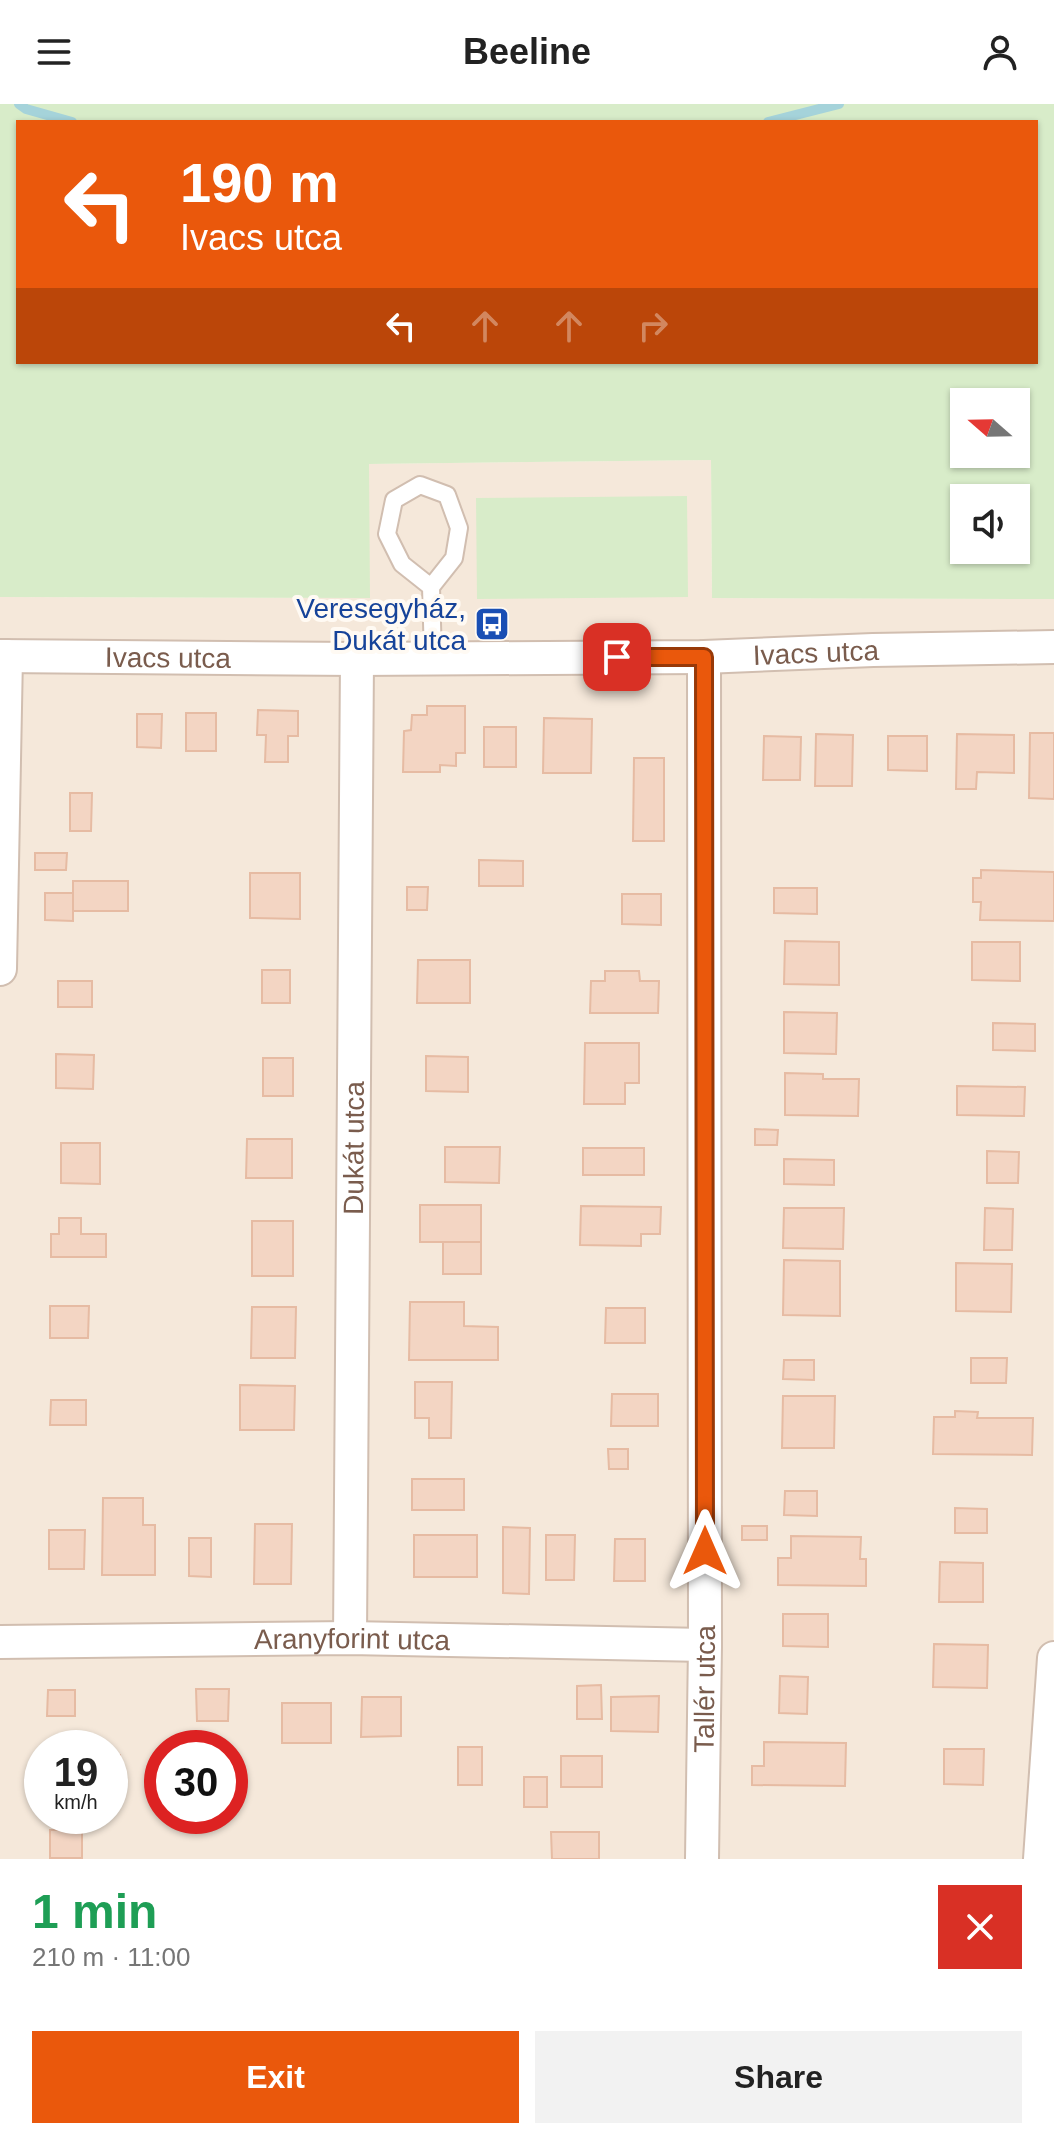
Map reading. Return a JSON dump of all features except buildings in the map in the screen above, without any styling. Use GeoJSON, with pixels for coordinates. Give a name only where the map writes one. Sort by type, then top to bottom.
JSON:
{"type":"FeatureCollection","features":[{"type":"Feature","properties":{"kind":"street","name":"Ivacs utca"},"geometry":{"type":"LineString","coordinates":[[3,656],[357,659],[704,657],[1054,647]]}},
{"type":"Feature","properties":{"kind":"street"},"geometry":{"type":"LineString","coordinates":[[0,969],[3,656]]}},
{"type":"Feature","properties":{"kind":"street","name":"Tallér utca"},"geometry":{"type":"LineString","coordinates":[[702,1859],[705,1645],[704,657]]}},
{"type":"Feature","properties":{"kind":"street","name":"Dukát utca"},"geometry":{"type":"LineString","coordinates":[[350,1638],[357,659]]}},
{"type":"Feature","properties":{"kind":"street","name":"Aranyforint utca"},"geometry":{"type":"LineString","coordinates":[[0,1642],[350,1638],[705,1645]]}},
{"type":"Feature","properties":{"kind":"street"},"geometry":{"type":"LineString","coordinates":[[1040,1859],[1054,1658]]}},
{"type":"Feature","properties":{"kind":"lane"},"geometry":{"type":"LineString","coordinates":[[431,587],[402,564],[387,534],[394,500],[420,485],[447,495],[459,528],[454,558],[431,587],[433,658]]}},
{"type":"Feature","properties":{"kind":"shaded area"},"geometry":{"type":"Polygon","coordinates":[[[711,460],[712,598],[1054,599],[1053,1859],[0,1859],[0,597],[369,598],[368,464],[711,460]]]}},
{"type":"Feature","properties":{"kind":"green space"},"geometry":{"type":"Polygon","coordinates":[[[0,104],[1054,104],[1054,599],[712,598],[711,460],[369,464],[370,598],[0,597],[0,104]]]}},
{"type":"Feature","properties":{"kind":"green space"},"geometry":{"type":"Polygon","coordinates":[[[687,496],[688,597],[477,599],[476,498],[687,496]]]}},
{"type":"Feature","properties":{"kind":"waterway"},"geometry":{"type":"LineString","coordinates":[[19,104],[26,109],[65,120]]}},
{"type":"Feature","properties":{"kind":"waterway"},"geometry":{"type":"LineString","coordinates":[[776,120],[839,104]]}},
{"type":"Feature","properties":{"kind":"place","name":"Veresegyház, Dukát utca"},"geometry":{"type":"Point","coordinates":[492,624]}},
{"type":"Feature","properties":{"kind":"route"},"geometry":{"type":"LineString","coordinates":[[617,657],[704,657],[705,1551]]}}]}
